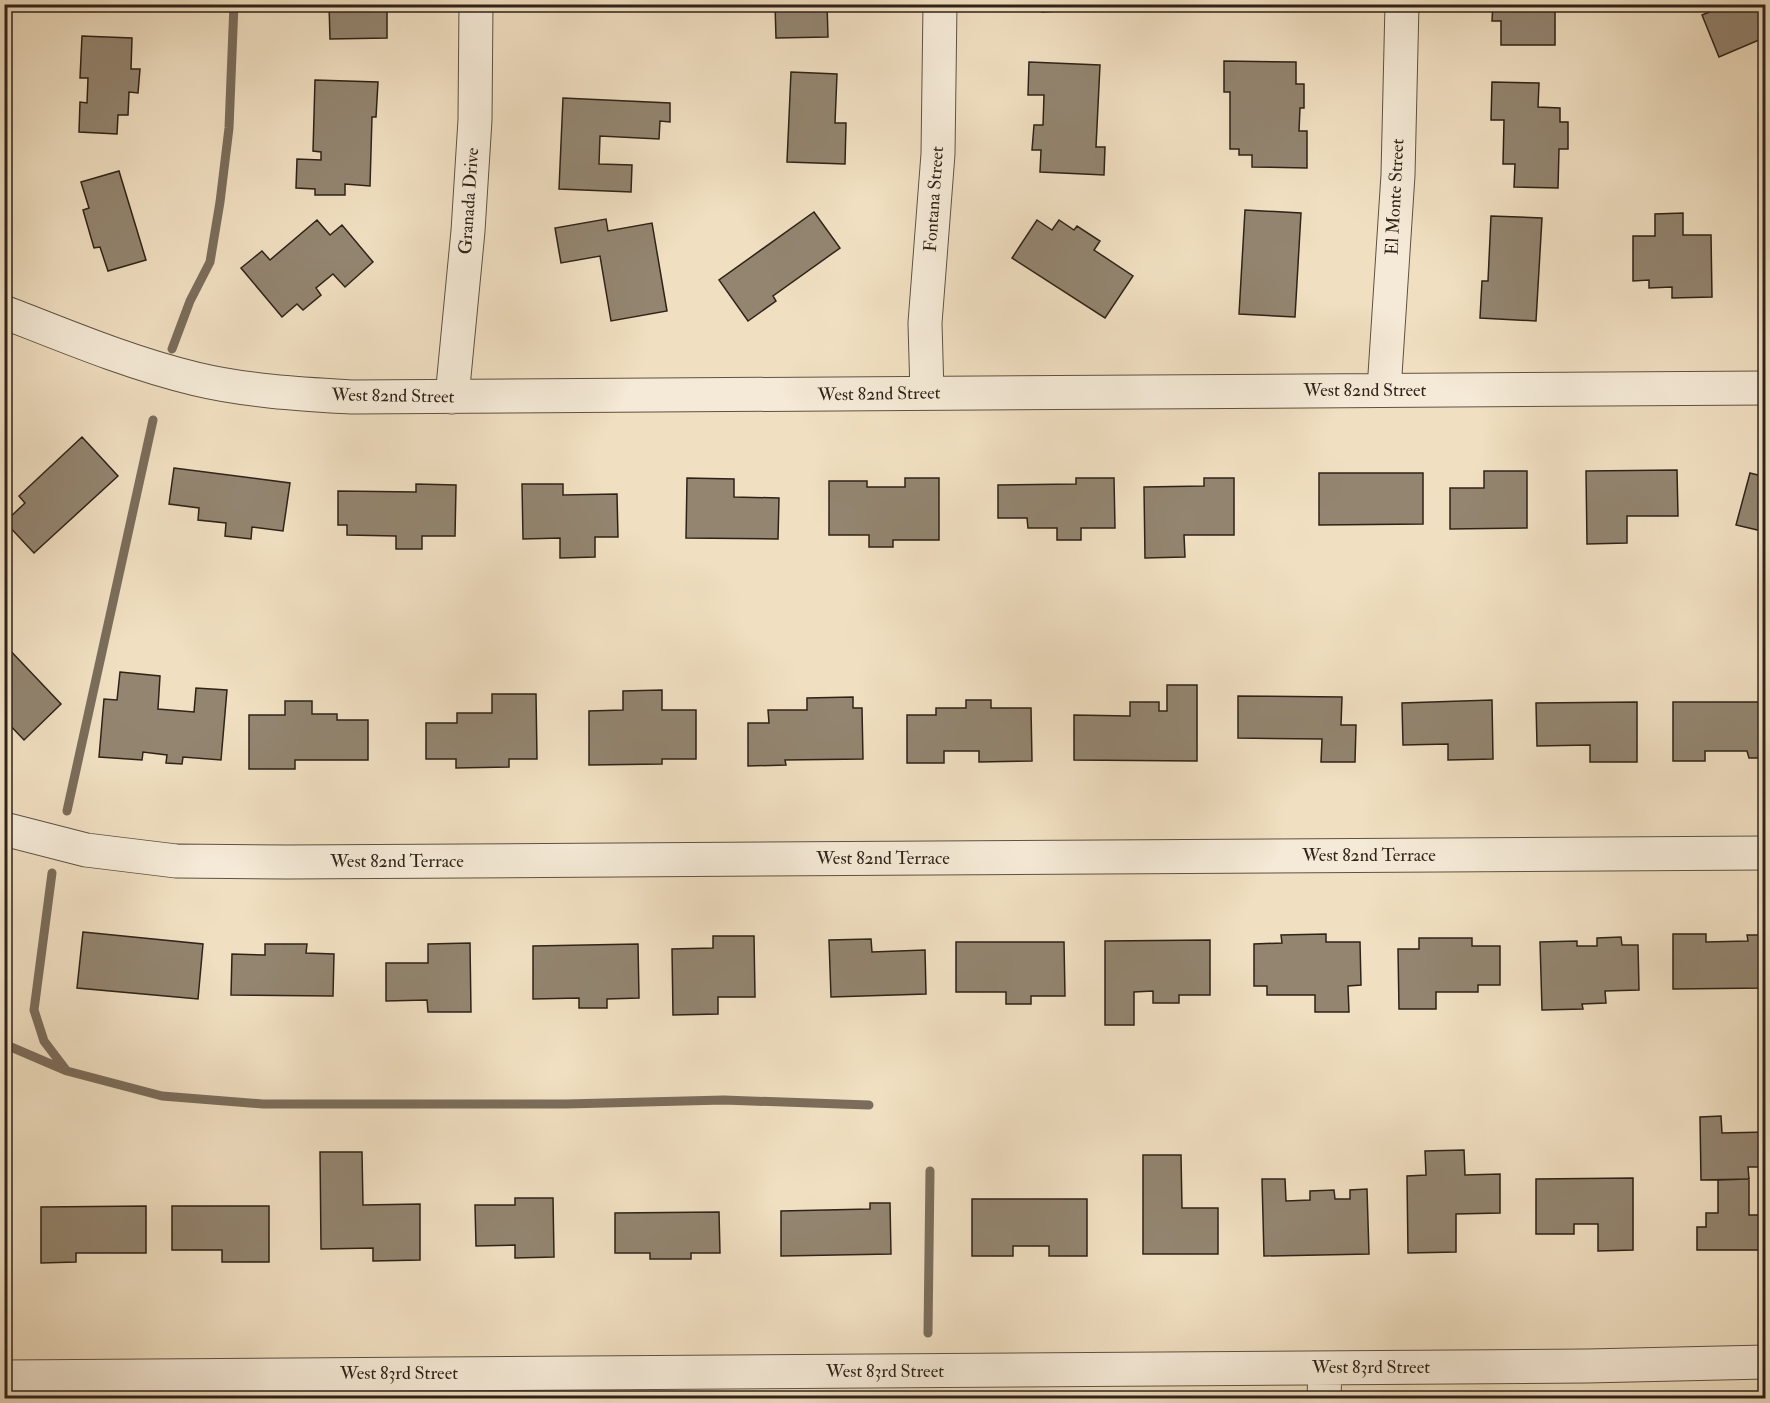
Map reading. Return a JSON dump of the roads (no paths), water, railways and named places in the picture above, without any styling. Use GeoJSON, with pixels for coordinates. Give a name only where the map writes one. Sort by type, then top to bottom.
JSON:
{"type":"FeatureCollection","features":[{"type":"Feature","properties":{"kind":"street","name":"Granada Drive"},"geometry":{"type":"LineString","coordinates":[[452,397],[468,231],[475,120],[476,4]]}},
{"type":"Feature","properties":{"kind":"street","name":"Fontana Street"},"geometry":{"type":"LineString","coordinates":[[927,393],[925,323],[938,154],[940,4]]}},
{"type":"Feature","properties":{"kind":"street","name":"El Monte Street"},"geometry":{"type":"LineString","coordinates":[[1384,390],[1398,175],[1402,4]]}},
{"type":"Feature","properties":{"kind":"street","name":"West 82nd Street"},"geometry":{"type":"LineString","coordinates":[[4,312],[126,360],[198,380],[303,394],[351,397],[1766,388]]}},
{"type":"Feature","properties":{"kind":"street","name":"West 82nd Terrace"},"geometry":{"type":"LineString","coordinates":[[4,829],[86,850],[176,861],[1766,853]]}},
{"type":"Feature","properties":{"kind":"street","name":"West 83rd Street"},"geometry":{"type":"LineString","coordinates":[[4,1377],[459,1372],[622,1386],[1324,1383],[1587,1366],[1766,1362]]}},
{"type":"Feature","properties":{"kind":"waterway"},"geometry":{"type":"LineString","coordinates":[[172,349],[190,301],[210,262],[229,128],[234,4]]}},
{"type":"Feature","properties":{"kind":"waterway"},"geometry":{"type":"LineString","coordinates":[[67,811],[153,420]]}},
{"type":"Feature","properties":{"kind":"waterway"},"geometry":{"type":"LineString","coordinates":[[52,873],[34,1010],[44,1041],[66,1070]]}},
{"type":"Feature","properties":{"kind":"waterway"},"geometry":{"type":"LineString","coordinates":[[4,1044],[67,1071],[162,1096],[263,1104],[566,1104],[724,1100],[869,1105]]}},
{"type":"Feature","properties":{"kind":"waterway"},"geometry":{"type":"LineString","coordinates":[[928,1333],[930,1171]]}}]}
